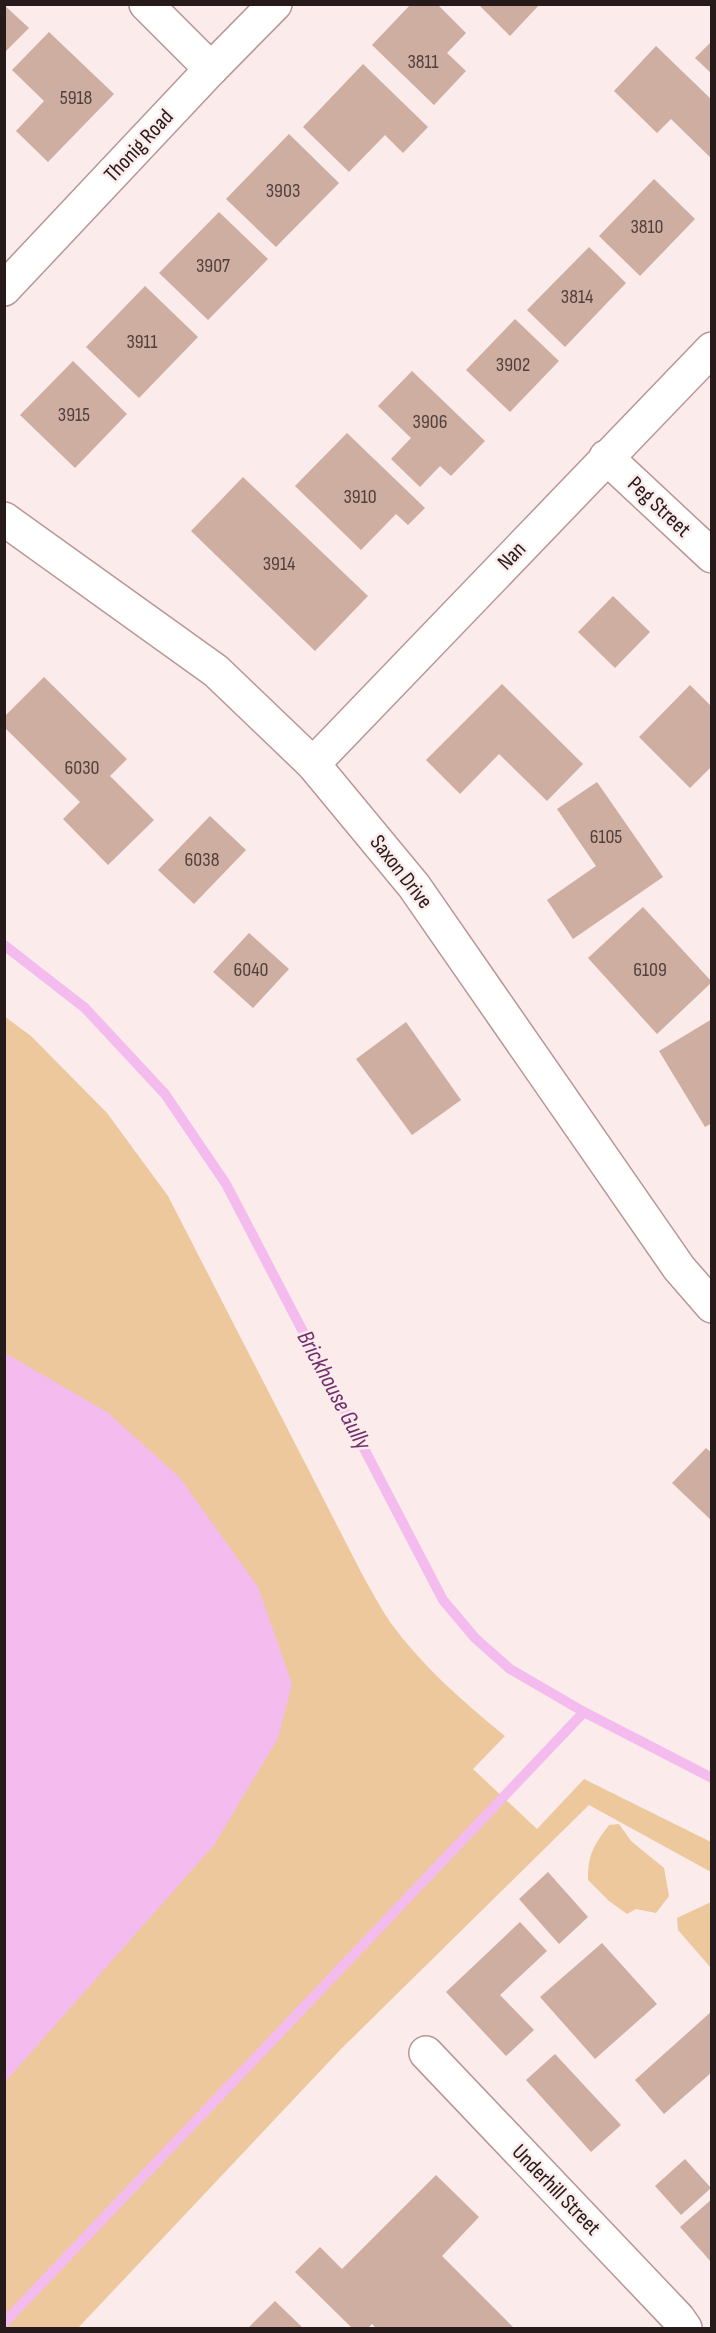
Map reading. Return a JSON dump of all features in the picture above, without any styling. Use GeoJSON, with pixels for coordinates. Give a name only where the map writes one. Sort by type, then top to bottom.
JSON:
{"type":"FeatureCollection","features":[{"type":"Feature","properties":{"kind":"street"},"geometry":{"type":"LineString","coordinates":[[146,4],[211,69]]}},
{"type":"Feature","properties":{"kind":"street","name":"Thonig Road"},"geometry":{"type":"LineString","coordinates":[[4,290],[275,4]]}},
{"type":"Feature","properties":{"kind":"street","name":"Nan"},"geometry":{"type":"LineString","coordinates":[[313,764],[711,349]]}},
{"type":"Feature","properties":{"kind":"street","name":"Peg Street"},"geometry":{"type":"LineString","coordinates":[[606,457],[711,556]]}},
{"type":"Feature","properties":{"kind":"street","name":"Saxon Drive"},"geometry":{"type":"LineString","coordinates":[[4,519],[216,671],[313,764],[414,886],[679,1268],[711,1306]]}},
{"type":"Feature","properties":{"kind":"street","name":"Underhill Street"},"geometry":{"type":"LineString","coordinates":[[426,2052],[685,2328]]}},
{"type":"Feature","properties":{"kind":"shaded area"},"geometry":{"type":"Polygon","coordinates":[[[4,1016],[31,1036],[107,1113],[168,1196],[362,1574],[386,1616],[429,1668],[505,1736],[473,1769],[537,1829],[584,1779],[711,1842],[711,1872],[589,1805],[341,2049],[78,2328],[5,2328],[4,1016]]]}},
{"type":"Feature","properties":{"kind":"shaded area"},"geometry":{"type":"Polygon","coordinates":[[[5,1353],[107,1412],[180,1478],[258,1587],[292,1684],[278,1738],[214,1845],[5,2082],[5,1353]]]}},
{"type":"Feature","properties":{"kind":"shaded area"},"geometry":{"type":"Polygon","coordinates":[[[619,1824],[631,1841],[664,1868],[669,1896],[656,1913],[636,1909],[627,1914],[609,1901],[588,1880],[589,1863],[596,1844],[609,1825],[619,1824]]]}},
{"type":"Feature","properties":{"kind":"shaded area"},"geometry":{"type":"Polygon","coordinates":[[[711,1902],[711,1968],[678,1930],[677,1918],[711,1902]]]}},
{"type":"Feature","properties":{"kind":"building"},"geometry":{"type":"Polygon","coordinates":[[[411,4],[437,4],[466,33],[447,53],[466,71],[434,105],[372,45],[411,4]]]}},
{"type":"Feature","properties":{"kind":"building"},"geometry":{"type":"Polygon","coordinates":[[[478,4],[540,4],[510,36],[478,4]]]}},
{"type":"Feature","properties":{"kind":"building"},"geometry":{"type":"Polygon","coordinates":[[[4,5],[29,28],[4,53],[4,5]]]}},
{"type":"Feature","properties":{"kind":"building"},"geometry":{"type":"Polygon","coordinates":[[[49,32],[114,94],[48,162],[16,131],[44,101],[12,70],[49,32]]]}},
{"type":"Feature","properties":{"kind":"building"},"geometry":{"type":"Polygon","coordinates":[[[712,41],[712,74],[695,58],[712,41]]]}},
{"type":"Feature","properties":{"kind":"building"},"geometry":{"type":"Polygon","coordinates":[[[656,46],[712,100],[712,159],[671,119],[657,133],[614,91],[656,46]]]}},
{"type":"Feature","properties":{"kind":"building"},"geometry":{"type":"Polygon","coordinates":[[[363,64],[428,127],[403,153],[385,135],[349,172],[303,127],[363,64]]]}},
{"type":"Feature","properties":{"kind":"building"},"geometry":{"type":"Polygon","coordinates":[[[289,134],[339,183],[276,247],[226,199],[289,134]]]}},
{"type":"Feature","properties":{"kind":"building"},"geometry":{"type":"Polygon","coordinates":[[[654,179],[695,219],[640,276],[599,236],[654,179]]]}},
{"type":"Feature","properties":{"kind":"building"},"geometry":{"type":"Polygon","coordinates":[[[219,212],[268,259],[208,320],[159,273],[219,212]]]}},
{"type":"Feature","properties":{"kind":"building"},"geometry":{"type":"Polygon","coordinates":[[[589,247],[626,283],[565,347],[527,310],[589,247]]]}},
{"type":"Feature","properties":{"kind":"building"},"geometry":{"type":"Polygon","coordinates":[[[145,286],[198,337],[139,398],[86,347],[145,286]]]}},
{"type":"Feature","properties":{"kind":"building"},"geometry":{"type":"Polygon","coordinates":[[[515,319],[559,361],[510,412],[466,370],[515,319]]]}},
{"type":"Feature","properties":{"kind":"building"},"geometry":{"type":"Polygon","coordinates":[[[73,361],[127,414],[75,468],[20,415],[73,361]]]}},
{"type":"Feature","properties":{"kind":"building"},"geometry":{"type":"Polygon","coordinates":[[[412,371],[485,441],[451,476],[440,466],[420,487],[391,459],[411,438],[378,406],[412,371]]]}},
{"type":"Feature","properties":{"kind":"building"},"geometry":{"type":"Polygon","coordinates":[[[347,433],[425,508],[408,525],[396,514],[361,550],[295,486],[347,433]]]}},
{"type":"Feature","properties":{"kind":"building"},"geometry":{"type":"Polygon","coordinates":[[[243,477],[368,596],[315,651],[191,531],[243,477]]]}},
{"type":"Feature","properties":{"kind":"building"},"geometry":{"type":"Polygon","coordinates":[[[613,596],[650,632],[615,668],[578,632],[613,596]]]}},
{"type":"Feature","properties":{"kind":"building"},"geometry":{"type":"Polygon","coordinates":[[[44,677],[127,759],[110,776],[154,820],[108,865],[63,819],[80,802],[4,727],[4,717],[44,677]]]}},
{"type":"Feature","properties":{"kind":"building"},"geometry":{"type":"Polygon","coordinates":[[[502,684],[583,764],[547,801],[499,754],[460,794],[426,760],[502,684]]]}},
{"type":"Feature","properties":{"kind":"building"},"geometry":{"type":"Polygon","coordinates":[[[690,685],[712,707],[712,766],[690,788],[639,737],[690,685]]]}},
{"type":"Feature","properties":{"kind":"building"},"geometry":{"type":"Polygon","coordinates":[[[597,782],[663,877],[573,939],[547,900],[596,866],[557,809],[597,782]]]}},
{"type":"Feature","properties":{"kind":"building"},"geometry":{"type":"Polygon","coordinates":[[[210,816],[246,850],[194,904],[158,870],[210,816]]]}},
{"type":"Feature","properties":{"kind":"building"},"geometry":{"type":"Polygon","coordinates":[[[643,907],[712,982],[657,1034],[588,958],[643,907]]]}},
{"type":"Feature","properties":{"kind":"building"},"geometry":{"type":"Polygon","coordinates":[[[249,933],[289,969],[253,1008],[213,972],[249,933]]]}},
{"type":"Feature","properties":{"kind":"building"},"geometry":{"type":"Polygon","coordinates":[[[712,1019],[712,1123],[705,1127],[659,1051],[712,1019]]]}},
{"type":"Feature","properties":{"kind":"building"},"geometry":{"type":"Polygon","coordinates":[[[406,1022],[461,1100],[412,1135],[356,1059],[406,1022]]]}},
{"type":"Feature","properties":{"kind":"building"},"geometry":{"type":"Polygon","coordinates":[[[706,1448],[712,1453],[712,1521],[672,1483],[706,1448]]]}},
{"type":"Feature","properties":{"kind":"building"},"geometry":{"type":"Polygon","coordinates":[[[548,1872],[588,1917],[559,1944],[519,1899],[548,1872]]]}},
{"type":"Feature","properties":{"kind":"building"},"geometry":{"type":"Polygon","coordinates":[[[520,1922],[547,1951],[500,1995],[534,2030],[506,2056],[446,1992],[520,1922]]]}},
{"type":"Feature","properties":{"kind":"building"},"geometry":{"type":"Polygon","coordinates":[[[602,1943],[657,2004],[595,2059],[540,1997],[602,1943]]]}},
{"type":"Feature","properties":{"kind":"building"},"geometry":{"type":"Polygon","coordinates":[[[712,2011],[712,2072],[664,2114],[635,2080],[712,2011]]]}},
{"type":"Feature","properties":{"kind":"building"},"geometry":{"type":"Polygon","coordinates":[[[555,2054],[621,2125],[591,2152],[526,2080],[555,2054]]]}},
{"type":"Feature","properties":{"kind":"building"},"geometry":{"type":"Polygon","coordinates":[[[685,2159],[711,2188],[681,2215],[655,2186],[685,2159]]]}},
{"type":"Feature","properties":{"kind":"building"},"geometry":{"type":"Polygon","coordinates":[[[436,2175],[479,2217],[442,2256],[514,2328],[376,2328],[372,2324],[368,2328],[352,2328],[295,2272],[320,2247],[342,2269],[436,2175]]]}},
{"type":"Feature","properties":{"kind":"building"},"geometry":{"type":"Polygon","coordinates":[[[712,2199],[712,2263],[680,2227],[712,2199]]]}},
{"type":"Feature","properties":{"kind":"building"},"geometry":{"type":"Polygon","coordinates":[[[275,2301],[303,2328],[248,2328],[275,2301]]]}},
{"type":"Feature","properties":{"kind":"waterway","name":"Brickhouse Gully"},"geometry":{"type":"LineString","coordinates":[[4,945],[85,1008],[165,1094],[226,1184],[443,1600],[475,1638],[510,1669],[584,1712],[712,1778]]}},
{"type":"Feature","properties":{"kind":"waterway"},"geometry":{"type":"LineString","coordinates":[[4,2323],[584,1712]]}}]}
